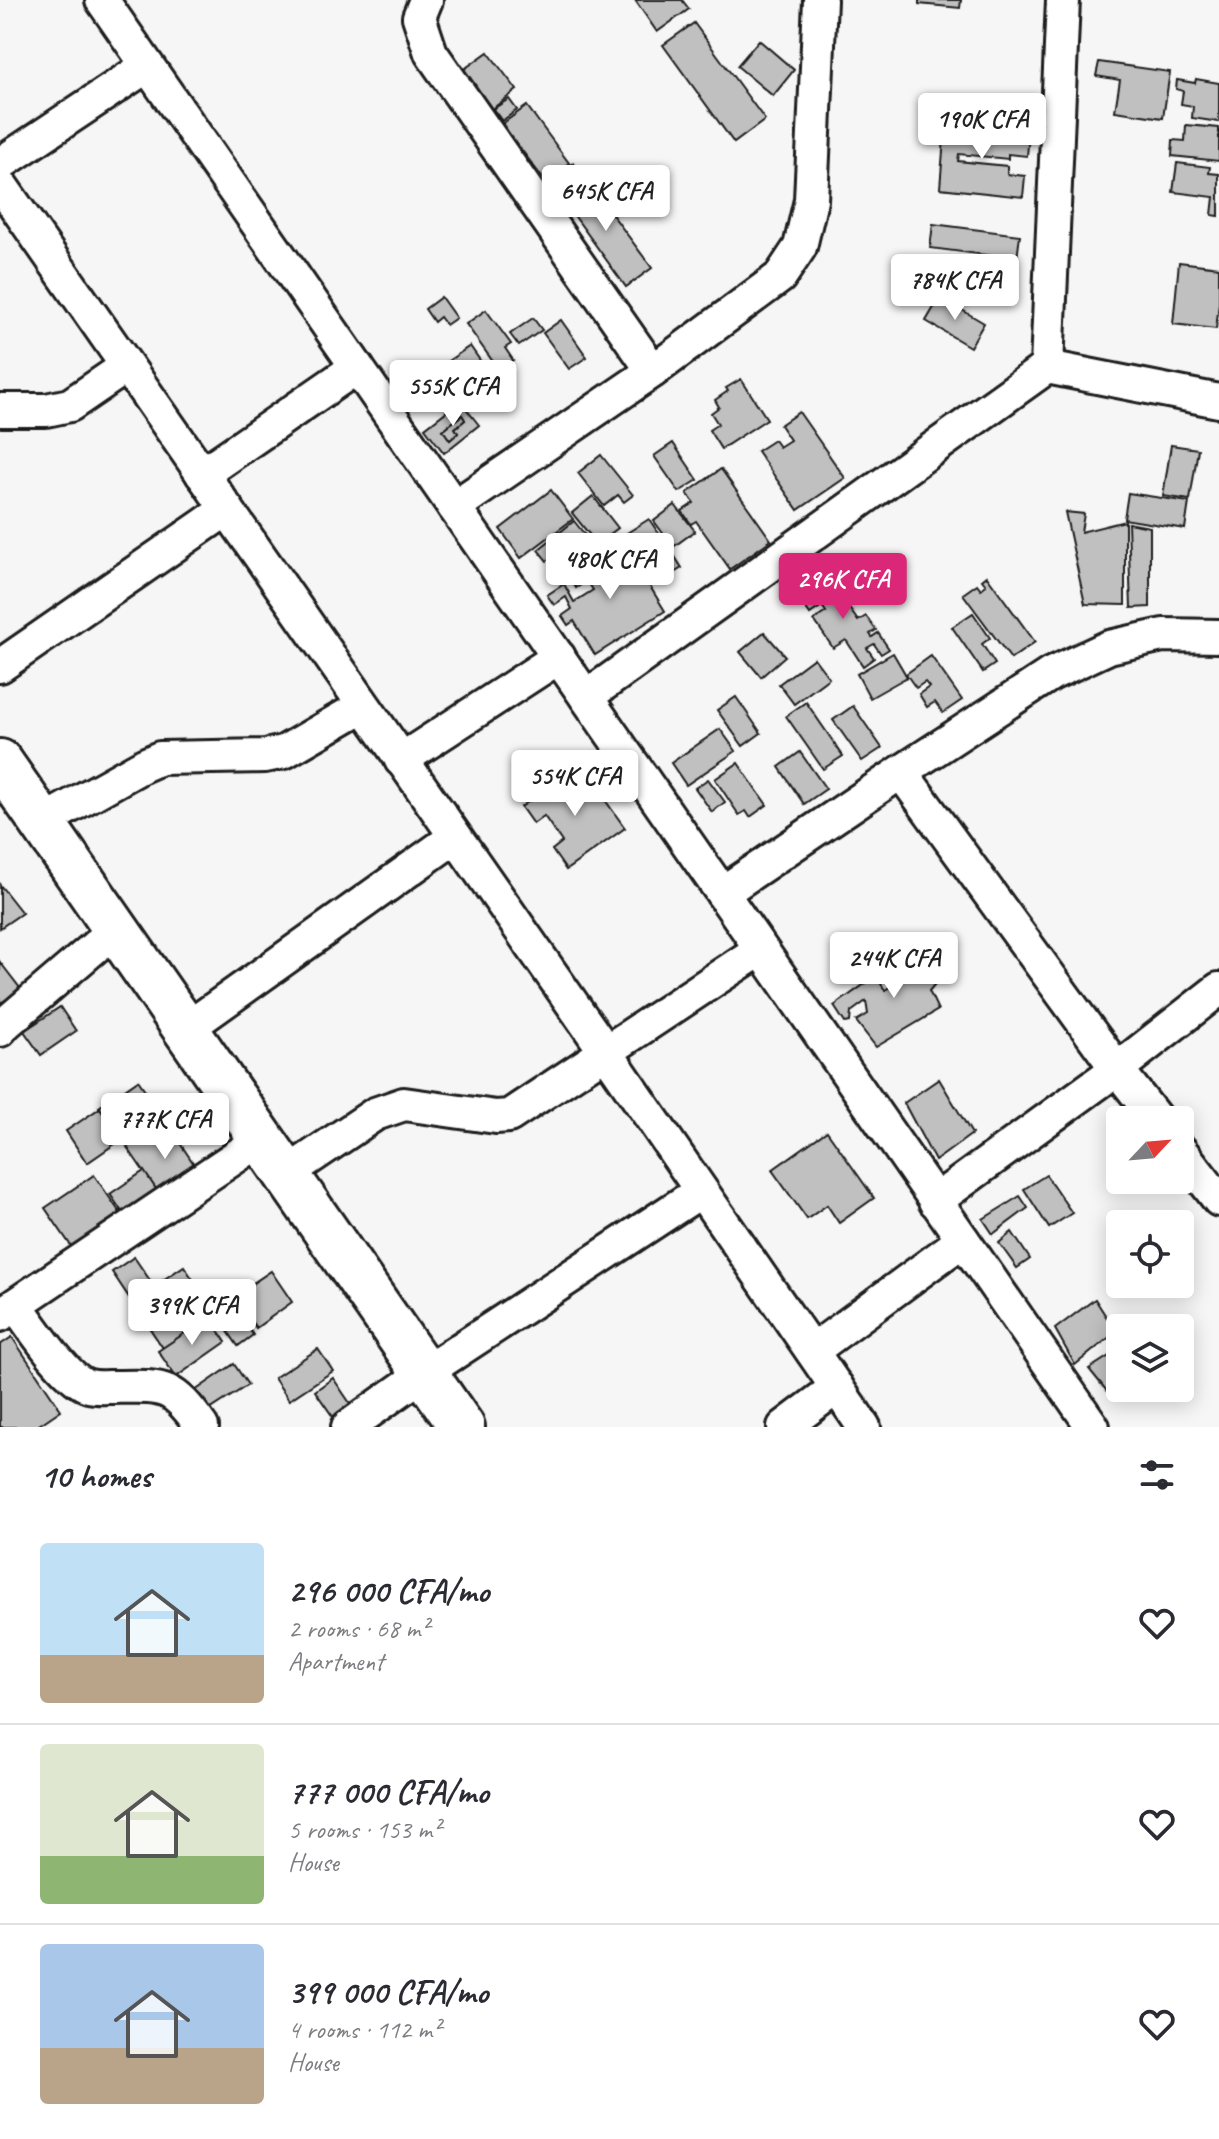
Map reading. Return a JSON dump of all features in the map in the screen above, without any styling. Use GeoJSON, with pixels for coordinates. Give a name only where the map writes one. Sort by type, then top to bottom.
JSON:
{"type":"FeatureCollection","features":[{"type":"Feature","properties":{"kind":"main road"},"geometry":{"type":"LineString","coordinates":[[15,793],[116,929],[462,1427]]}},
{"type":"Feature","properties":{"kind":"street"},"geometry":{"type":"LineString","coordinates":[[102,0],[1093,1427]]}},
{"type":"Feature","properties":{"kind":"street"},"geometry":{"type":"LineString","coordinates":[[426,0],[419,17],[431,53],[653,371]]}},
{"type":"Feature","properties":{"kind":"street"},"geometry":{"type":"LineString","coordinates":[[454,507],[653,371],[780,277],[800,247],[811,200],[820,0]]}},
{"type":"Feature","properties":{"kind":"street"},"geometry":{"type":"LineString","coordinates":[[1047,367],[1063,0]]}},
{"type":"Feature","properties":{"kind":"street"},"geometry":{"type":"LineString","coordinates":[[0,164],[147,66]]}},
{"type":"Feature","properties":{"kind":"street"},"geometry":{"type":"LineString","coordinates":[[0,184],[864,1427]]}},
{"type":"Feature","properties":{"kind":"street"},"geometry":{"type":"LineString","coordinates":[[0,410],[46,410],[70,405],[127,366]]}},
{"type":"Feature","properties":{"kind":"street"},"geometry":{"type":"LineString","coordinates":[[202,474],[357,367]]}},
{"type":"Feature","properties":{"kind":"street"},"geometry":{"type":"LineString","coordinates":[[586,697],[1047,367],[1219,401]]}},
{"type":"Feature","properties":{"kind":"street"},"geometry":{"type":"LineString","coordinates":[[0,666],[227,509]]}},
{"type":"Feature","properties":{"kind":"street"},"geometry":{"type":"LineString","coordinates":[[722,893],[1051,674],[1109,647],[1163,635],[1219,636]]}},
{"type":"Feature","properties":{"kind":"street"},"geometry":{"type":"LineString","coordinates":[[401,760],[559,657]]}},
{"type":"Feature","properties":{"kind":"street"},"geometry":{"type":"LineString","coordinates":[[15,793],[144,765],[160,758],[265,756],[284,752],[363,706]]}},
{"type":"Feature","properties":{"kind":"street"},"geometry":{"type":"LineString","coordinates":[[901,772],[1146,1106]]}},
{"type":"Feature","properties":{"kind":"street"},"geometry":{"type":"LineString","coordinates":[[186,1029],[455,837]]}},
{"type":"Feature","properties":{"kind":"street"},"geometry":{"type":"LineString","coordinates":[[0,1030],[116,929]]}},
{"type":"Feature","properties":{"kind":"street"},"geometry":{"type":"LineString","coordinates":[[202,1427],[188,1406],[156,1386],[91,1387],[75,1379],[8,1310],[274,1157],[390,1107],[404,1104],[496,1117],[509,1116],[761,949]]}},
{"type":"Feature","properties":{"kind":"street"},"geometry":{"type":"LineString","coordinates":[[935,1201],[1117,1069],[1219,989]]}},
{"type":"Feature","properties":{"kind":"street"},"geometry":{"type":"LineString","coordinates":[[1194,1168],[1219,1200]]}},
{"type":"Feature","properties":{"kind":"street"},"geometry":{"type":"LineString","coordinates":[[348,1427],[424,1373],[701,1191]]}},
{"type":"Feature","properties":{"kind":"street"},"geometry":{"type":"LineString","coordinates":[[812,1351],[963,1240]]}},
{"type":"Feature","properties":{"kind":"street"},"geometry":{"type":"LineString","coordinates":[[784,1427],[837,1387]]}},
{"type":"Feature","properties":{"kind":"building"},"geometry":{"type":"Polygon","coordinates":[[[635,0],[682,0],[689,9],[657,32],[635,0]]]}},
{"type":"Feature","properties":{"kind":"building"},"geometry":{"type":"Polygon","coordinates":[[[919,0],[961,0],[960,8],[919,4],[919,0]]]}},
{"type":"Feature","properties":{"kind":"building"},"geometry":{"type":"Polygon","coordinates":[[[694,23],[765,120],[734,143],[663,45],[694,23]]]}},
{"type":"Feature","properties":{"kind":"building"},"geometry":{"type":"Polygon","coordinates":[[[759,40],[794,70],[773,96],[737,66],[759,40]]]}},
{"type":"Feature","properties":{"kind":"building"},"geometry":{"type":"Polygon","coordinates":[[[488,52],[517,90],[492,109],[463,70],[488,52]]]}},
{"type":"Feature","properties":{"kind":"building"},"geometry":{"type":"Polygon","coordinates":[[[1099,62],[1170,72],[1163,118],[1115,111],[1120,80],[1096,76],[1099,62]]]}},
{"type":"Feature","properties":{"kind":"building"},"geometry":{"type":"Polygon","coordinates":[[[1196,79],[1219,83],[1219,122],[1192,118],[1193,106],[1181,104],[1183,91],[1176,89],[1177,80],[1195,83],[1196,79]]]}},
{"type":"Feature","properties":{"kind":"building"},"geometry":{"type":"Polygon","coordinates":[[[509,99],[517,110],[502,121],[493,109],[509,99]]]}},
{"type":"Feature","properties":{"kind":"building"},"geometry":{"type":"Polygon","coordinates":[[[527,106],[569,163],[545,181],[502,124],[527,106]]]}},
{"type":"Feature","properties":{"kind":"building"},"geometry":{"type":"Polygon","coordinates":[[[1186,125],[1219,128],[1219,161],[1172,156],[1173,140],[1185,141],[1186,125]]]}},
{"type":"Feature","properties":{"kind":"building"},"geometry":{"type":"Polygon","coordinates":[[[945,126],[1029,134],[1027,156],[1008,154],[1008,159],[959,154],[958,161],[1007,166],[1007,174],[1025,176],[1023,197],[940,188],[945,126]]]}},
{"type":"Feature","properties":{"kind":"building"},"geometry":{"type":"Polygon","coordinates":[[[573,163],[582,175],[557,193],[548,181],[573,163]]]}},
{"type":"Feature","properties":{"kind":"building"},"geometry":{"type":"Polygon","coordinates":[[[1177,163],[1210,167],[1209,173],[1219,174],[1219,216],[1212,215],[1214,197],[1173,192],[1177,163]]]}},
{"type":"Feature","properties":{"kind":"building"},"geometry":{"type":"Polygon","coordinates":[[[585,178],[652,268],[626,287],[560,196],[585,178]]]}},
{"type":"Feature","properties":{"kind":"building"},"geometry":{"type":"Polygon","coordinates":[[[933,224],[1020,235],[1017,259],[930,248],[933,224]]]}},
{"type":"Feature","properties":{"kind":"building"},"geometry":{"type":"Polygon","coordinates":[[[1179,262],[1219,267],[1216,329],[1173,324],[1179,262]]]}},
{"type":"Feature","properties":{"kind":"building"},"geometry":{"type":"Polygon","coordinates":[[[441,297],[456,318],[446,325],[440,317],[434,322],[425,309],[441,297]]]}},
{"type":"Feature","properties":{"kind":"building"},"geometry":{"type":"Polygon","coordinates":[[[940,297],[984,323],[970,347],[926,321],[940,297]]]}},
{"type":"Feature","properties":{"kind":"building"},"geometry":{"type":"Polygon","coordinates":[[[486,310],[511,344],[505,348],[513,360],[499,370],[466,324],[486,310]]]}},
{"type":"Feature","properties":{"kind":"building"},"geometry":{"type":"Polygon","coordinates":[[[533,318],[542,330],[519,346],[510,334],[533,318]]]}},
{"type":"Feature","properties":{"kind":"building"},"geometry":{"type":"Polygon","coordinates":[[[561,320],[587,357],[569,369],[543,333],[561,320]]]}},
{"type":"Feature","properties":{"kind":"building"},"geometry":{"type":"Polygon","coordinates":[[[470,346],[488,372],[470,384],[467,379],[440,398],[425,377],[470,346]]]}},
{"type":"Feature","properties":{"kind":"building"},"geometry":{"type":"Polygon","coordinates":[[[741,379],[767,419],[721,449],[709,430],[718,424],[711,413],[719,407],[715,400],[728,391],[726,388],[741,379]]]}},
{"type":"Feature","properties":{"kind":"building"},"geometry":{"type":"Polygon","coordinates":[[[460,401],[479,425],[444,453],[425,428],[460,401]],[[462,415],[443,430],[450,440],[458,433],[455,428],[465,420],[462,415]]]}},
{"type":"Feature","properties":{"kind":"building"},"geometry":{"type":"Polygon","coordinates":[[[799,412],[845,478],[798,510],[757,451],[774,440],[779,447],[790,440],[780,425],[799,412]]]}},
{"type":"Feature","properties":{"kind":"building"},"geometry":{"type":"Polygon","coordinates":[[[462,415],[465,420],[455,428],[458,433],[450,440],[443,430],[462,415]]]}},
{"type":"Feature","properties":{"kind":"building"},"geometry":{"type":"Polygon","coordinates":[[[673,443],[698,480],[679,492],[654,456],[673,443]]]}},
{"type":"Feature","properties":{"kind":"building"},"geometry":{"type":"Polygon","coordinates":[[[1171,445],[1198,449],[1190,500],[1163,496],[1171,445]]]}},
{"type":"Feature","properties":{"kind":"building"},"geometry":{"type":"Polygon","coordinates":[[[601,455],[633,495],[624,502],[618,495],[604,506],[578,473],[601,455]]]}},
{"type":"Feature","properties":{"kind":"building"},"geometry":{"type":"Polygon","coordinates":[[[721,469],[771,540],[730,569],[696,521],[691,524],[682,511],[694,503],[687,493],[721,469]]]}},
{"type":"Feature","properties":{"kind":"building"},"geometry":{"type":"Polygon","coordinates":[[[551,490],[573,519],[521,558],[500,529],[551,490]]]}},
{"type":"Feature","properties":{"kind":"building"},"geometry":{"type":"Polygon","coordinates":[[[1128,493],[1189,502],[1185,529],[1124,519],[1128,493]]]}},
{"type":"Feature","properties":{"kind":"building"},"geometry":{"type":"Polygon","coordinates":[[[593,496],[618,528],[597,544],[572,513],[593,496]]]}},
{"type":"Feature","properties":{"kind":"building"},"geometry":{"type":"Polygon","coordinates":[[[675,505],[695,531],[673,547],[654,521],[675,505]]]}},
{"type":"Feature","properties":{"kind":"building"},"geometry":{"type":"Polygon","coordinates":[[[1065,512],[1084,514],[1081,532],[1125,521],[1125,605],[1085,604],[1065,512]]]}},
{"type":"Feature","properties":{"kind":"building"},"geometry":{"type":"Polygon","coordinates":[[[649,519],[663,540],[642,555],[627,533],[649,519]]]}},
{"type":"Feature","properties":{"kind":"building"},"geometry":{"type":"Polygon","coordinates":[[[574,521],[597,550],[561,579],[553,568],[568,557],[562,550],[547,561],[538,550],[574,521]]]}},
{"type":"Feature","properties":{"kind":"building"},"geometry":{"type":"Polygon","coordinates":[[[1128,523],[1150,527],[1150,607],[1131,608],[1128,523]]]}},
{"type":"Feature","properties":{"kind":"building"},"geometry":{"type":"Polygon","coordinates":[[[667,544],[682,568],[664,579],[650,555],[667,544]]]}},
{"type":"Feature","properties":{"kind":"building"},"geometry":{"type":"Polygon","coordinates":[[[627,549],[665,611],[595,655],[574,621],[568,625],[562,616],[572,609],[566,597],[554,605],[547,595],[564,584],[574,602],[593,590],[587,581],[576,588],[568,574],[600,555],[606,562],[627,549]]]}},
{"type":"Feature","properties":{"kind":"building"},"geometry":{"type":"Polygon","coordinates":[[[839,575],[853,596],[844,601],[858,621],[866,616],[876,630],[870,634],[872,637],[878,633],[889,649],[881,654],[874,644],[867,648],[874,658],[863,666],[846,640],[833,648],[814,620],[826,612],[822,606],[810,614],[801,601],[839,575]]]}},
{"type":"Feature","properties":{"kind":"building"},"geometry":{"type":"Polygon","coordinates":[[[987,576],[1035,642],[1011,659],[963,594],[977,584],[981,589],[986,585],[982,580],[987,576]]]}},
{"type":"Feature","properties":{"kind":"building"},"geometry":{"type":"Polygon","coordinates":[[[973,613],[990,638],[982,644],[995,664],[983,672],[952,627],[973,613]]]}},
{"type":"Feature","properties":{"kind":"building"},"geometry":{"type":"Polygon","coordinates":[[[764,632],[785,656],[761,677],[740,652],[764,632]]]}},
{"type":"Feature","properties":{"kind":"building"},"geometry":{"type":"Polygon","coordinates":[[[893,653],[907,677],[870,698],[857,674],[893,653]]]}},
{"type":"Feature","properties":{"kind":"building"},"geometry":{"type":"Polygon","coordinates":[[[931,656],[962,700],[943,713],[935,702],[927,707],[919,694],[929,687],[925,682],[916,688],[906,674],[931,656]]]}},
{"type":"Feature","properties":{"kind":"building"},"geometry":{"type":"Polygon","coordinates":[[[814,658],[829,678],[794,704],[779,684],[814,658]]]}},
{"type":"Feature","properties":{"kind":"building"},"geometry":{"type":"Polygon","coordinates":[[[736,697],[761,733],[743,746],[717,710],[736,697]]]}},
{"type":"Feature","properties":{"kind":"building"},"geometry":{"type":"Polygon","coordinates":[[[806,702],[843,756],[823,769],[786,716],[806,702]]]}},
{"type":"Feature","properties":{"kind":"building"},"geometry":{"type":"Polygon","coordinates":[[[853,706],[882,748],[862,761],[833,720],[853,706]]]}},
{"type":"Feature","properties":{"kind":"building"},"geometry":{"type":"Polygon","coordinates":[[[720,729],[736,751],[686,785],[671,763],[720,729]]]}},
{"type":"Feature","properties":{"kind":"building"},"geometry":{"type":"Polygon","coordinates":[[[800,752],[826,789],[804,804],[779,767],[800,752]]]}},
{"type":"Feature","properties":{"kind":"building"},"geometry":{"type":"Polygon","coordinates":[[[738,763],[767,805],[750,817],[746,811],[739,815],[715,779],[738,763]]]}},
{"type":"Feature","properties":{"kind":"building"},"geometry":{"type":"Polygon","coordinates":[[[565,775],[573,786],[588,776],[625,828],[566,870],[552,850],[562,842],[544,816],[533,824],[521,807],[565,775]]]}},
{"type":"Feature","properties":{"kind":"building"},"geometry":{"type":"Polygon","coordinates":[[[708,779],[725,802],[712,812],[695,788],[708,779]]]}},
{"type":"Feature","properties":{"kind":"building"},"geometry":{"type":"Polygon","coordinates":[[[0,885],[22,913],[0,928],[0,885]]]}},
{"type":"Feature","properties":{"kind":"building"},"geometry":{"type":"Polygon","coordinates":[[[917,944],[940,978],[929,991],[938,1010],[876,1047],[856,1021],[868,1014],[866,1001],[851,1012],[850,1022],[845,1023],[834,1006],[876,976],[885,990],[900,980],[895,978],[910,967],[902,956],[917,944]]]}},
{"type":"Feature","properties":{"kind":"building"},"geometry":{"type":"Polygon","coordinates":[[[0,962],[23,992],[0,1003],[0,962]]]}},
{"type":"Feature","properties":{"kind":"building"},"geometry":{"type":"Polygon","coordinates":[[[60,1007],[76,1031],[41,1055],[24,1031],[60,1007]]]}},
{"type":"Feature","properties":{"kind":"building"},"geometry":{"type":"Polygon","coordinates":[[[939,1079],[972,1134],[935,1161],[904,1103],[939,1079]]]}},
{"type":"Feature","properties":{"kind":"building"},"geometry":{"type":"Polygon","coordinates":[[[138,1080],[161,1113],[122,1139],[99,1107],[138,1080]]]}},
{"type":"Feature","properties":{"kind":"building"},"geometry":{"type":"Polygon","coordinates":[[[100,1108],[122,1139],[87,1163],[66,1131],[100,1108]]]}},
{"type":"Feature","properties":{"kind":"building"},"geometry":{"type":"Polygon","coordinates":[[[165,1121],[202,1176],[164,1201],[127,1147],[165,1121]]]}},
{"type":"Feature","properties":{"kind":"building"},"geometry":{"type":"Polygon","coordinates":[[[827,1131],[874,1198],[839,1223],[827,1205],[807,1219],[772,1170],[827,1131]]]}},
{"type":"Feature","properties":{"kind":"building"},"geometry":{"type":"Polygon","coordinates":[[[144,1171],[164,1201],[131,1225],[110,1194],[144,1171]]]}},
{"type":"Feature","properties":{"kind":"building"},"geometry":{"type":"Polygon","coordinates":[[[94,1175],[127,1223],[78,1256],[45,1208],[94,1175]]]}},
{"type":"Feature","properties":{"kind":"building"},"geometry":{"type":"Polygon","coordinates":[[[1046,1175],[1072,1213],[1049,1228],[1024,1189],[1046,1175]]]}},
{"type":"Feature","properties":{"kind":"building"},"geometry":{"type":"Polygon","coordinates":[[[1020,1196],[1028,1208],[993,1234],[983,1219],[1020,1196]]]}},
{"type":"Feature","properties":{"kind":"building"},"geometry":{"type":"Polygon","coordinates":[[[1012,1232],[1030,1259],[1017,1268],[999,1243],[1012,1232]]]}},
{"type":"Feature","properties":{"kind":"building"},"geometry":{"type":"Polygon","coordinates":[[[134,1257],[186,1333],[163,1348],[112,1272],[134,1257]]]}},
{"type":"Feature","properties":{"kind":"building"},"geometry":{"type":"Polygon","coordinates":[[[184,1266],[212,1308],[188,1324],[160,1282],[184,1266]]]}},
{"type":"Feature","properties":{"kind":"building"},"geometry":{"type":"Polygon","coordinates":[[[271,1271],[292,1302],[256,1328],[234,1296],[271,1271]]]}},
{"type":"Feature","properties":{"kind":"building"},"geometry":{"type":"Polygon","coordinates":[[[227,1297],[253,1335],[238,1346],[212,1308],[227,1297]]]}},
{"type":"Feature","properties":{"kind":"building"},"geometry":{"type":"Polygon","coordinates":[[[1095,1299],[1106,1316],[1106,1340],[1075,1365],[1055,1329],[1095,1299]]]}},
{"type":"Feature","properties":{"kind":"building"},"geometry":{"type":"Polygon","coordinates":[[[209,1317],[226,1342],[176,1377],[158,1351],[209,1317]]]}},
{"type":"Feature","properties":{"kind":"building"},"geometry":{"type":"Polygon","coordinates":[[[12,1337],[61,1410],[36,1427],[0,1427],[0,1345],[12,1337]]]}},
{"type":"Feature","properties":{"kind":"building"},"geometry":{"type":"Polygon","coordinates":[[[318,1349],[333,1371],[289,1400],[274,1378],[318,1349]]]}},
{"type":"Feature","properties":{"kind":"building"},"geometry":{"type":"Polygon","coordinates":[[[1106,1358],[1106,1390],[1089,1369],[1106,1358]]]}},
{"type":"Feature","properties":{"kind":"building"},"geometry":{"type":"Polygon","coordinates":[[[234,1364],[248,1385],[205,1413],[192,1393],[234,1364]]]}},
{"type":"Feature","properties":{"kind":"building"},"geometry":{"type":"Polygon","coordinates":[[[333,1378],[356,1412],[338,1424],[315,1391],[333,1378]]]}}]}
